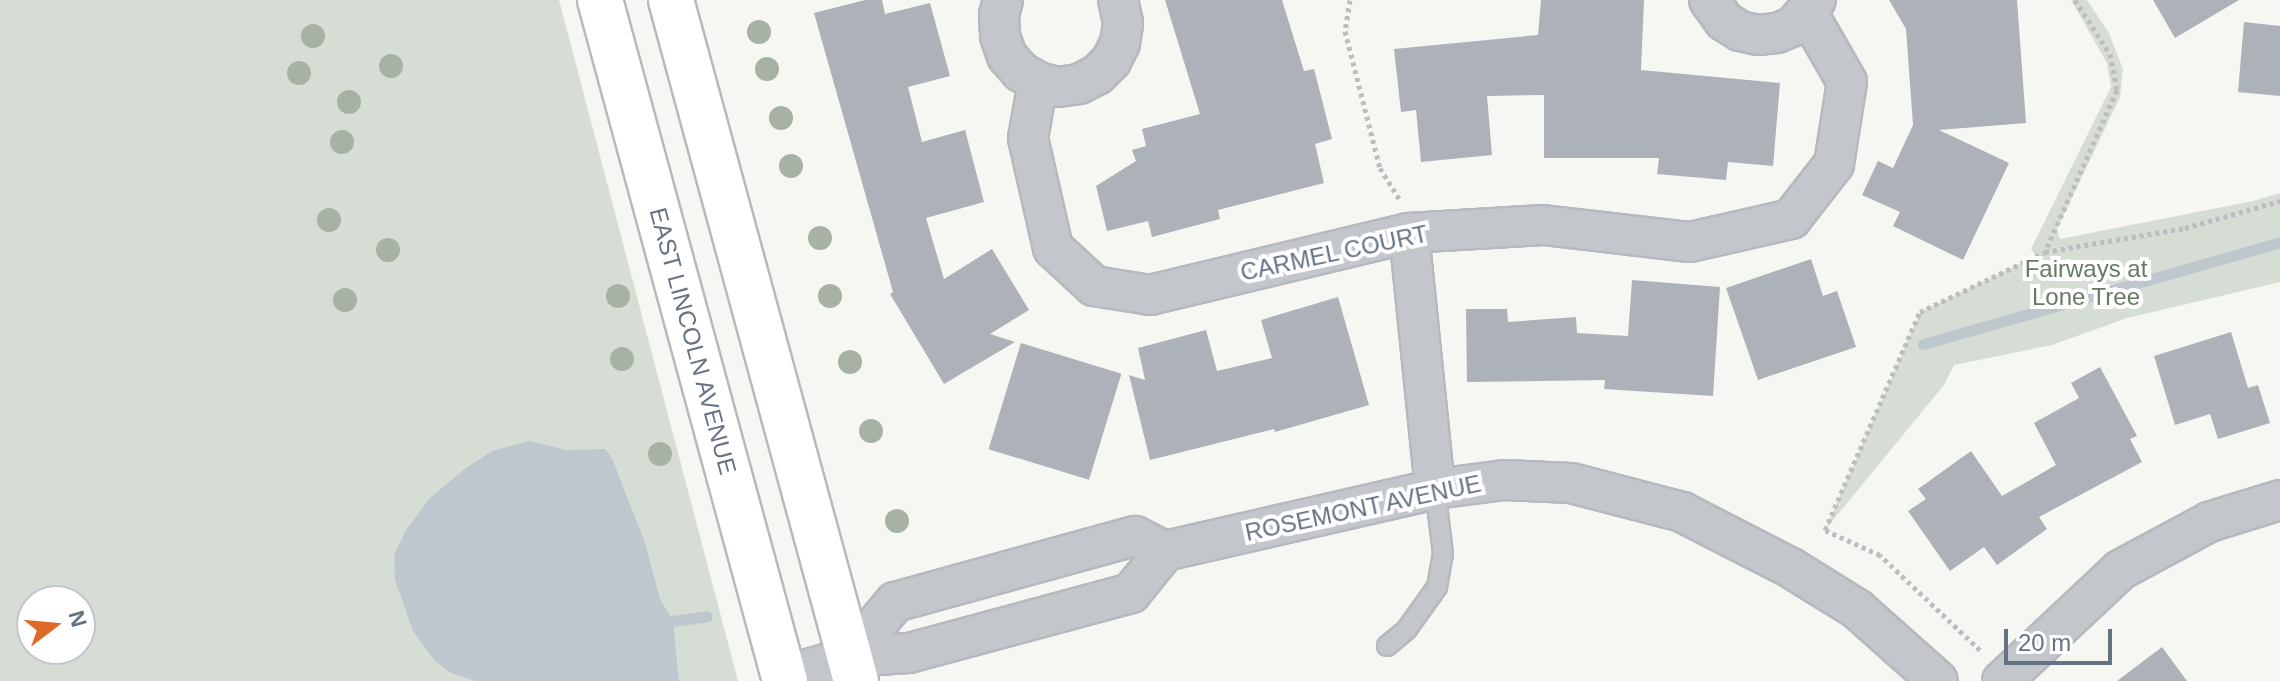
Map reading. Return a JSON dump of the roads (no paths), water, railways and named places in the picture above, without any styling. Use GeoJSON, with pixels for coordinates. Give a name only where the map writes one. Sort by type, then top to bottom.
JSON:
{"type":"FeatureCollection","features":[{"type":"Feature","properties":{"kind":"main road","name":"EAST LINCOLN AVENUE"},"geometry":{"type":"LineString","coordinates":[[600,0],[785,679]]}},
{"type":"Feature","properties":{"kind":"main road"},"geometry":{"type":"LineString","coordinates":[[671,0],[853,669]]}},
{"type":"Feature","properties":{"kind":"street"},"geometry":{"type":"LineString","coordinates":[[1003,0],[999,15],[1000,36],[1007,56],[1021,72],[1038,82],[1058,87],[1079,84],[1097,75],[1111,61],[1120,43],[1123,23],[1118,0]]}},
{"type":"Feature","properties":{"kind":"street"},"geometry":{"type":"LineString","coordinates":[[1709,0],[1724,21],[1740,31],[1758,35],[1777,33],[1794,26],[1812,7]]}},
{"type":"Feature","properties":{"kind":"street","name":"CARMEL COURT"},"geometry":{"type":"LineString","coordinates":[[1038,82],[1028,138],[1053,248],[1094,286],[1150,295],[1409,233],[1543,225],[1690,242],[1791,219],[1834,164],[1847,82],[1812,7]]}},
{"type":"Feature","properties":{"kind":"street"},"geometry":{"type":"LineString","coordinates":[[1409,233],[1435,489]]}},
{"type":"Feature","properties":{"kind":"street","name":"ROSEMONT AVENUE"},"geometry":{"type":"LineString","coordinates":[[1165,551],[1435,489],[1504,480],[1571,483],[1682,512],[1791,568],[1857,609],[1938,681]]}},
{"type":"Feature","properties":{"kind":"street"},"geometry":{"type":"LineString","coordinates":[[2004,679],[2120,570],[2209,522],[2280,500]]}},
{"type":"Feature","properties":{"kind":"street"},"geometry":{"type":"LineString","coordinates":[[785,679],[853,669],[1131,593],[1165,551],[1135,536],[895,602],[853,669]]}},
{"type":"Feature","properties":{"kind":"lane"},"geometry":{"type":"LineString","coordinates":[[1387,646],[1407,629],[1437,587],[1443,554],[1435,489]]}},
{"type":"Feature","properties":{"kind":"waterway"},"geometry":{"type":"LineString","coordinates":[[1923,344],[2280,242]]}},
{"type":"Feature","properties":{"kind":"waterway"},"geometry":{"type":"LineString","coordinates":[[673,621],[707,616]]}},
{"type":"Feature","properties":{"kind":"park label","name":"Fairways at Lone Tree"},"geometry":{"type":"Point","coordinates":[2086,283]}}]}
